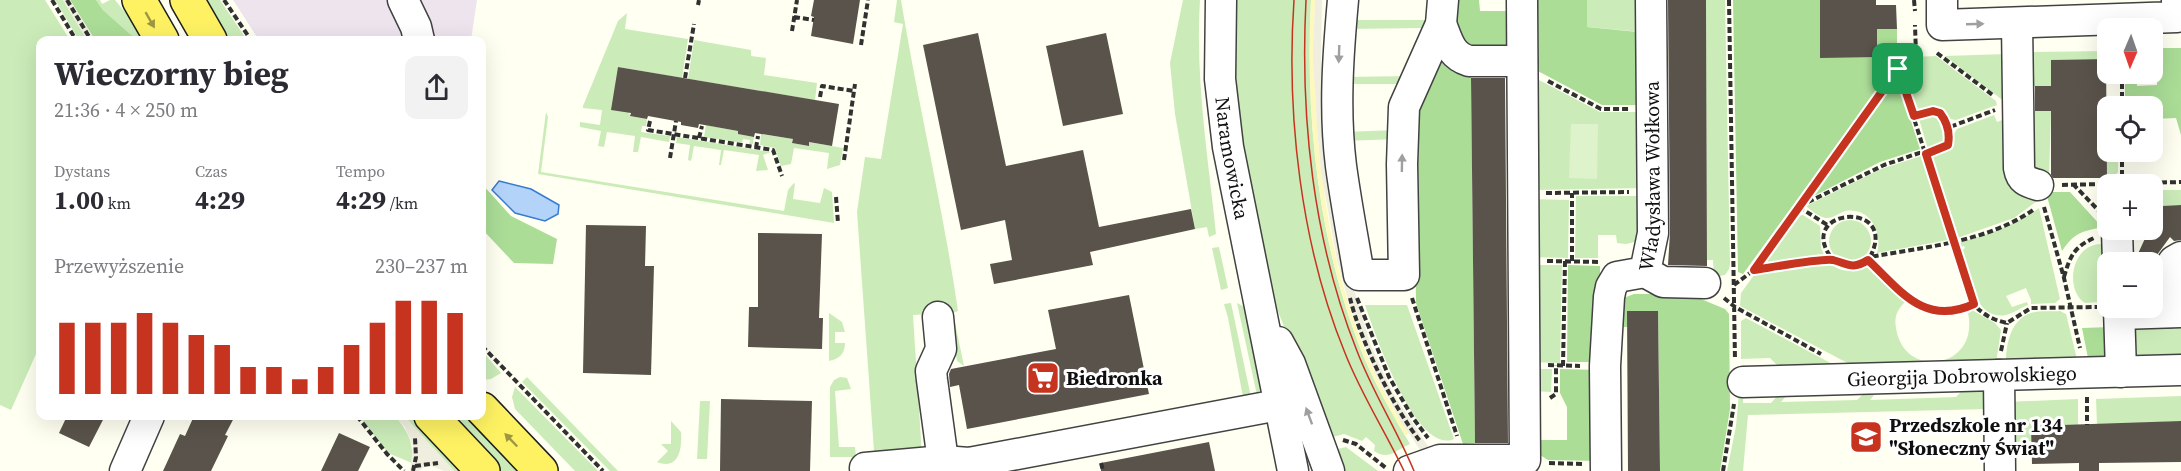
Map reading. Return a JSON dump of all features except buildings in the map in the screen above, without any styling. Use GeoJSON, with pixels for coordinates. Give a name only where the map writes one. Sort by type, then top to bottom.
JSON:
{"type":"FeatureCollection","features":[{"type":"Feature","properties":{"kind":"main road"},"geometry":{"type":"LineString","coordinates":[[139,0],[160,36]]}},
{"type":"Feature","properties":{"kind":"main road"},"geometry":{"type":"LineString","coordinates":[[188,0],[208,36]]}},
{"type":"Feature","properties":{"kind":"main road"},"geometry":{"type":"LineString","coordinates":[[486,413],[541,471]]}},
{"type":"Feature","properties":{"kind":"main road"},"geometry":{"type":"LineString","coordinates":[[423,425],[483,471]]}},
{"type":"Feature","properties":{"kind":"street"},"geometry":{"type":"LineString","coordinates":[[403,0],[418,36]]}},
{"type":"Feature","properties":{"kind":"street","name":"Naramowicka"},"geometry":{"type":"LineString","coordinates":[[1221,0],[1219,49],[1223,111],[1237,196],[1293,471]]}},
{"type":"Feature","properties":{"kind":"street"},"geometry":{"type":"LineString","coordinates":[[1343,0],[1338,52],[1341,164],[1359,276],[1404,275],[1402,164],[1404,107],[1442,12]]}},
{"type":"Feature","properties":{"kind":"street"},"geometry":{"type":"LineString","coordinates":[[1409,471],[1440,460],[1525,460],[1522,0]]}},
{"type":"Feature","properties":{"kind":"street","name":"Władysława Wołkowa"},"geometry":{"type":"LineString","coordinates":[[1606,471],[1605,366],[1609,297],[1611,287],[1617,277],[1645,272],[1653,233],[1651,0]]}},
{"type":"Feature","properties":{"kind":"street"},"geometry":{"type":"LineString","coordinates":[[1942,0],[1942,26],[2177,17],[2177,0]]}},
{"type":"Feature","properties":{"kind":"street"},"geometry":{"type":"LineString","coordinates":[[1442,12],[1452,51],[1461,59],[1522,66]]}},
{"type":"Feature","properties":{"kind":"street"},"geometry":{"type":"LineString","coordinates":[[2017,23],[2013,105],[2020,177],[2038,185]]}},
{"type":"Feature","properties":{"kind":"street"},"geometry":{"type":"LineString","coordinates":[[2175,312],[2169,268],[2181,257]]}},
{"type":"Feature","properties":{"kind":"street"},"geometry":{"type":"LineString","coordinates":[[1645,272],[1663,282],[1705,283]]}},
{"type":"Feature","properties":{"kind":"street","name":"Naramowicka"},"geometry":{"type":"LineString","coordinates":[[1262,313],[1290,364],[1329,471]]}},
{"type":"Feature","properties":{"kind":"street"},"geometry":{"type":"LineString","coordinates":[[938,317],[940,349],[931,371],[943,461]]}},
{"type":"Feature","properties":{"kind":"street"},"geometry":{"type":"LineString","coordinates":[[2116,318],[2121,372]]}},
{"type":"Feature","properties":{"kind":"street"},"geometry":{"type":"LineString","coordinates":[[2000,363],[2000,471]]}},
{"type":"Feature","properties":{"kind":"street","name":"Gieorgija Dobrowolskiego"},"geometry":{"type":"LineString","coordinates":[[1743,382],[2000,363],[2121,372],[2181,370]]}},
{"type":"Feature","properties":{"kind":"street"},"geometry":{"type":"LineString","coordinates":[[865,468],[943,461],[969,463],[1278,405]]}},
{"type":"Feature","properties":{"kind":"street"},"geometry":{"type":"LineString","coordinates":[[124,471],[147,420]]}},
{"type":"Feature","properties":{"kind":"path"},"geometry":{"type":"LineString","coordinates":[[52,0],[74,36]]}},
{"type":"Feature","properties":{"kind":"path"},"geometry":{"type":"LineString","coordinates":[[67,0],[89,36]]}},
{"type":"Feature","properties":{"kind":"path"},"geometry":{"type":"LineString","coordinates":[[224,0],[248,36]]}},
{"type":"Feature","properties":{"kind":"path"},"geometry":{"type":"LineString","coordinates":[[792,32],[797,0]]}},
{"type":"Feature","properties":{"kind":"path"},"geometry":{"type":"LineString","coordinates":[[861,45],[868,0]]}},
{"type":"Feature","properties":{"kind":"path"},"geometry":{"type":"LineString","coordinates":[[1729,0],[1735,285],[1754,270],[1906,58],[1916,54]]}},
{"type":"Feature","properties":{"kind":"path"},"geometry":{"type":"LineString","coordinates":[[794,17],[813,20]]}},
{"type":"Feature","properties":{"kind":"path"},"geometry":{"type":"LineString","coordinates":[[685,78],[694,24]]}},
{"type":"Feature","properties":{"kind":"path"},"geometry":{"type":"LineString","coordinates":[[1937,53],[2013,105]]}},
{"type":"Feature","properties":{"kind":"path"},"geometry":{"type":"LineString","coordinates":[[1522,66],[1601,109],[1634,109]]}},
{"type":"Feature","properties":{"kind":"path"},"geometry":{"type":"LineString","coordinates":[[1898,69],[1974,304],[1983,314],[1996,321],[2007,323],[2031,308],[2097,308]]}},
{"type":"Feature","properties":{"kind":"path"},"geometry":{"type":"LineString","coordinates":[[844,160],[855,84]]}},
{"type":"Feature","properties":{"kind":"path"},"geometry":{"type":"LineString","coordinates":[[820,97],[822,86],[854,92]]}},
{"type":"Feature","properties":{"kind":"path"},"geometry":{"type":"LineString","coordinates":[[1947,128],[2013,105]]}},
{"type":"Feature","properties":{"kind":"path"},"geometry":{"type":"LineString","coordinates":[[1799,206],[1884,165],[1948,145],[1947,128],[1940,113],[1933,111],[1914,116]]}},
{"type":"Feature","properties":{"kind":"path"},"geometry":{"type":"LineString","coordinates":[[650,121],[648,130],[773,150],[782,176]]}},
{"type":"Feature","properties":{"kind":"path"},"geometry":{"type":"LineString","coordinates":[[670,158],[676,121]]}},
{"type":"Feature","properties":{"kind":"path"},"geometry":{"type":"LineString","coordinates":[[699,138],[702,126]]}},
{"type":"Feature","properties":{"kind":"path"},"geometry":{"type":"LineString","coordinates":[[756,148],[758,136]]}},
{"type":"Feature","properties":{"kind":"path"},"geometry":{"type":"LineString","coordinates":[[2163,184],[2181,182]]}},
{"type":"Feature","properties":{"kind":"path"},"geometry":{"type":"LineString","coordinates":[[2073,184],[2097,209]]}},
{"type":"Feature","properties":{"kind":"path"},"geometry":{"type":"LineString","coordinates":[[2038,185],[2097,184]]}},
{"type":"Feature","properties":{"kind":"path"},"geometry":{"type":"LineString","coordinates":[[1522,193],[1635,192]]}},
{"type":"Feature","properties":{"kind":"path"},"geometry":{"type":"LineString","coordinates":[[1572,193],[1572,261]]}},
{"type":"Feature","properties":{"kind":"path"},"geometry":{"type":"LineString","coordinates":[[836,197],[838,223]]}},
{"type":"Feature","properties":{"kind":"path"},"geometry":{"type":"LineString","coordinates":[[1869,258],[1876,246],[1875,235],[1871,226],[1864,219],[1855,215],[1845,216],[1835,219],[1828,226],[1824,239],[1825,248],[1832,260],[1844,266],[1854,266],[1869,258],[1975,236],[2020,218],[2043,202],[2081,351]]}},
{"type":"Feature","properties":{"kind":"path"},"geometry":{"type":"LineString","coordinates":[[1799,206],[1828,226]]}},
{"type":"Feature","properties":{"kind":"path"},"geometry":{"type":"LineString","coordinates":[[2064,278],[2069,258],[2082,244],[2097,237]]}},
{"type":"Feature","properties":{"kind":"path"},"geometry":{"type":"LineString","coordinates":[[1869,258],[1915,304],[1931,311],[1960,311],[1974,304]]}},
{"type":"Feature","properties":{"kind":"path"},"geometry":{"type":"LineString","coordinates":[[1754,270],[1832,260]]}},
{"type":"Feature","properties":{"kind":"path"},"geometry":{"type":"LineString","coordinates":[[1563,366],[1565,261],[1598,261]]}},
{"type":"Feature","properties":{"kind":"path"},"geometry":{"type":"LineString","coordinates":[[1735,307],[1830,358]]}},
{"type":"Feature","properties":{"kind":"path"},"geometry":{"type":"LineString","coordinates":[[2000,363],[2007,323]]}},
{"type":"Feature","properties":{"kind":"path"},"geometry":{"type":"LineString","coordinates":[[486,350],[603,471]]}},
{"type":"Feature","properties":{"kind":"path"},"geometry":{"type":"LineString","coordinates":[[1556,394],[1554,365],[1577,366]]}},
{"type":"Feature","properties":{"kind":"path"},"geometry":{"type":"LineString","coordinates":[[2087,417],[2087,425]]}},
{"type":"Feature","properties":{"kind":"path"},"geometry":{"type":"LineString","coordinates":[[1413,418],[1433,445]]}},
{"type":"Feature","properties":{"kind":"path"},"geometry":{"type":"LineString","coordinates":[[360,420],[387,454],[404,471]]}},
{"type":"Feature","properties":{"kind":"path"},"geometry":{"type":"LineString","coordinates":[[413,471],[423,425]]}},
{"type":"Feature","properties":{"kind":"path"},"geometry":{"type":"LineString","coordinates":[[1724,471],[1731,429]]}},
{"type":"Feature","properties":{"kind":"path"},"geometry":{"type":"LineString","coordinates":[[1336,442],[1350,441],[1356,444],[1389,471]]}},
{"type":"Feature","properties":{"kind":"path"},"geometry":{"type":"LineString","coordinates":[[415,466],[433,462],[442,463]]}},
{"type":"Feature","properties":{"kind":"shaded area"},"geometry":{"type":"Polygon","coordinates":[[[63,0],[70,0],[92,36],[85,36],[63,0]]]}},
{"type":"Feature","properties":{"kind":"shaded area"},"geometry":{"type":"Polygon","coordinates":[[[233,0],[477,0],[472,36],[256,36],[233,0]]]}},
{"type":"Feature","properties":{"kind":"shaded area"},"geometry":{"type":"Polygon","coordinates":[[[1315,0],[1322,0],[1321,56],[1324,128],[1345,259],[1371,346],[1393,393],[1433,454],[1425,457],[1401,422],[1375,373],[1350,307],[1337,260],[1321,173],[1317,128],[1313,56],[1315,0]]]}},
{"type":"Feature","properties":{"kind":"shaded area"},"geometry":{"type":"Polygon","coordinates":[[[399,420],[408,420],[454,471],[444,471],[431,466],[419,471],[410,471],[413,446],[405,427],[399,420]]]}},
{"type":"Feature","properties":{"kind":"green space"},"geometry":{"type":"Polygon","coordinates":[[[0,0],[45,0],[68,36],[36,36],[36,354],[11,410],[0,405],[0,0]]]}},
{"type":"Feature","properties":{"kind":"green space"},"geometry":{"type":"Polygon","coordinates":[[[55,0],[63,0],[85,36],[77,36],[55,0]]]}},
{"type":"Feature","properties":{"kind":"green space"},"geometry":{"type":"Polygon","coordinates":[[[70,0],[96,0],[103,10],[132,36],[92,36],[70,0]]]}},
{"type":"Feature","properties":{"kind":"green space"},"geometry":{"type":"Polygon","coordinates":[[[96,0],[100,0],[102,4],[115,0],[145,36],[132,36],[103,10],[96,0]]]}},
{"type":"Feature","properties":{"kind":"green space"},"geometry":{"type":"Polygon","coordinates":[[[204,0],[220,0],[244,36],[225,36],[204,0]]]}},
{"type":"Feature","properties":{"kind":"green space"},"geometry":{"type":"Polygon","coordinates":[[[897,0],[901,0],[945,233],[958,311],[953,313],[964,366],[957,361],[947,303],[937,303],[928,314],[913,315],[922,456],[880,456],[874,451],[857,212],[865,157],[881,159],[903,24],[894,22],[897,0]]]}},
{"type":"Feature","properties":{"kind":"green space"},"geometry":{"type":"Polygon","coordinates":[[[1183,0],[1200,0],[1201,88],[1216,234],[1209,237],[1207,227],[1195,229],[1175,114],[1170,63],[1183,0]]]}},
{"type":"Feature","properties":{"kind":"green space"},"geometry":{"type":"Polygon","coordinates":[[[1235,0],[1311,0],[1310,89],[1318,178],[1325,222],[1334,266],[1361,350],[1377,386],[1410,444],[1392,454],[1384,455],[1374,451],[1375,445],[1366,437],[1362,441],[1344,434],[1329,438],[1270,289],[1247,176],[1234,74],[1235,0]]]}},
{"type":"Feature","properties":{"kind":"green space"},"geometry":{"type":"Polygon","coordinates":[[[1455,0],[1479,0],[1480,11],[1506,11],[1506,29],[1516,29],[1511,48],[1457,46],[1455,0]]]}},
{"type":"Feature","properties":{"kind":"green space"},"geometry":{"type":"Polygon","coordinates":[[[1528,0],[1587,0],[1587,27],[1638,32],[1646,105],[1602,105],[1534,69],[1528,0]]]}},
{"type":"Feature","properties":{"kind":"green space"},"geometry":{"type":"Polygon","coordinates":[[[1587,0],[1642,0],[1642,32],[1587,27],[1587,0]]]}},
{"type":"Feature","properties":{"kind":"green space"},"geometry":{"type":"Polygon","coordinates":[[[1706,0],[1725,0],[1730,264],[1725,275],[1714,277],[1713,260],[1707,260],[1706,0]]]}},
{"type":"Feature","properties":{"kind":"green space"},"geometry":{"type":"Polygon","coordinates":[[[1733,0],[1820,0],[1820,57],[1877,29],[1897,29],[1897,63],[1743,274],[1738,272],[1733,0]]]}},
{"type":"Feature","properties":{"kind":"green space"},"geometry":{"type":"Polygon","coordinates":[[[627,13],[625,29],[688,39],[682,78],[618,67],[630,116],[647,119],[646,126],[642,126],[641,132],[670,136],[669,142],[641,137],[638,152],[633,152],[635,136],[607,132],[604,147],[598,146],[601,131],[580,127],[580,122],[600,125],[602,110],[583,108],[583,106],[618,21],[627,13]]]}},
{"type":"Feature","properties":{"kind":"green space"},"geometry":{"type":"Polygon","coordinates":[[[1347,20],[1426,20],[1425,28],[1346,29],[1347,20]]]}},
{"type":"Feature","properties":{"kind":"green space"},"geometry":{"type":"Polygon","coordinates":[[[694,40],[751,50],[751,56],[766,58],[764,75],[817,83],[815,100],[688,79],[694,40]]]}},
{"type":"Feature","properties":{"kind":"green space"},"geometry":{"type":"Polygon","coordinates":[[[2163,48],[2181,48],[2181,135],[2176,118],[2163,119],[2163,96],[2125,96],[2125,84],[2163,84],[2163,48]]]}},
{"type":"Feature","properties":{"kind":"green space"},"geometry":{"type":"Polygon","coordinates":[[[1444,51],[1471,72],[1475,443],[1463,444],[1416,303],[1414,123],[1431,76],[1444,51]]]}},
{"type":"Feature","properties":{"kind":"green space"},"geometry":{"type":"Polygon","coordinates":[[[2097,51],[2097,59],[2052,60],[2051,86],[2030,86],[2029,56],[2034,52],[2097,51]]]}},
{"type":"Feature","properties":{"kind":"green space"},"geometry":{"type":"Polygon","coordinates":[[[2007,54],[2010,99],[2001,99],[1945,56],[2007,54]]]}},
{"type":"Feature","properties":{"kind":"green space"},"geometry":{"type":"Polygon","coordinates":[[[1936,56],[1996,101],[1997,105],[1956,120],[1950,119],[1945,112],[1936,107],[1917,111],[1907,83],[1909,63],[1914,57],[1936,56]]]}},
{"type":"Feature","properties":{"kind":"green space"},"geometry":{"type":"Polygon","coordinates":[[[1413,76],[1409,84],[1343,84],[1343,77],[1413,76]]]}},
{"type":"Feature","properties":{"kind":"green space"},"geometry":{"type":"Polygon","coordinates":[[[1528,78],[1539,80],[1600,112],[1646,112],[1647,188],[1534,190],[1528,78]]]}},
{"type":"Feature","properties":{"kind":"green space"},"geometry":{"type":"Polygon","coordinates":[[[1898,81],[1920,149],[1880,162],[1810,198],[1894,82],[1898,81]]]}},
{"type":"Feature","properties":{"kind":"green space"},"geometry":{"type":"Polygon","coordinates":[[[2030,111],[2051,111],[2049,179],[2031,171],[2030,111]]]}},
{"type":"Feature","properties":{"kind":"green space"},"geometry":{"type":"Polygon","coordinates":[[[546,112],[548,117],[541,172],[784,211],[788,190],[793,184],[795,183],[793,199],[820,203],[824,188],[832,192],[834,223],[538,174],[546,112]]]}},
{"type":"Feature","properties":{"kind":"green space"},"geometry":{"type":"Polygon","coordinates":[[[1994,115],[1997,122],[2005,119],[2012,188],[2015,191],[2036,196],[2037,201],[2014,218],[1957,238],[1932,157],[1949,150],[1957,129],[1994,115]]]}},
{"type":"Feature","properties":{"kind":"green space"},"geometry":{"type":"Polygon","coordinates":[[[1937,117],[1945,139],[1941,145],[1928,149],[1919,119],[1937,117]]]}},
{"type":"Feature","properties":{"kind":"green space"},"geometry":{"type":"Polygon","coordinates":[[[1571,124],[1598,124],[1597,179],[1569,178],[1571,124]]]}},
{"type":"Feature","properties":{"kind":"green space"},"geometry":{"type":"Polygon","coordinates":[[[706,125],[738,131],[738,134],[754,137],[753,144],[749,144],[750,140],[743,139],[742,143],[704,137],[706,125]]]}},
{"type":"Feature","properties":{"kind":"green space"},"geometry":{"type":"Polygon","coordinates":[[[1397,130],[1397,139],[1345,141],[1344,132],[1397,130]]]}},
{"type":"Feature","properties":{"kind":"green space"},"geometry":{"type":"Polygon","coordinates":[[[761,134],[793,139],[792,143],[809,146],[809,142],[843,148],[840,165],[827,169],[829,153],[794,148],[791,164],[781,166],[775,148],[760,145],[761,134]]]}},
{"type":"Feature","properties":{"kind":"green space"},"geometry":{"type":"Polygon","coordinates":[[[677,137],[771,152],[763,155],[768,170],[756,171],[759,155],[724,150],[721,165],[719,165],[721,150],[694,146],[691,161],[688,160],[690,145],[676,143],[677,137]]]}},
{"type":"Feature","properties":{"kind":"green space"},"geometry":{"type":"Polygon","coordinates":[[[1921,156],[1948,240],[1877,253],[1876,229],[1868,217],[1854,211],[1845,211],[1824,218],[1806,206],[1881,169],[1921,156]]]}},
{"type":"Feature","properties":{"kind":"green space"},"geometry":{"type":"Polygon","coordinates":[[[2107,162],[2118,162],[2116,174],[2107,174],[2107,162]]]}},
{"type":"Feature","properties":{"kind":"green space"},"geometry":{"type":"Polygon","coordinates":[[[486,188],[511,216],[557,239],[553,264],[514,263],[486,233],[486,188]]]}},
{"type":"Feature","properties":{"kind":"green space"},"geometry":{"type":"Polygon","coordinates":[[[2163,190],[2181,190],[2181,205],[2163,206],[2163,190]]]}},
{"type":"Feature","properties":{"kind":"green space"},"geometry":{"type":"Polygon","coordinates":[[[2049,192],[2070,192],[2097,222],[2097,228],[2079,234],[2062,251],[2047,196],[2049,192]]]}},
{"type":"Feature","properties":{"kind":"green space"},"geometry":{"type":"Polygon","coordinates":[[[1576,196],[1647,196],[1638,241],[1626,244],[1617,243],[1616,235],[1598,235],[1598,258],[1575,258],[1576,196]]]}},
{"type":"Feature","properties":{"kind":"green space"},"geometry":{"type":"Polygon","coordinates":[[[1529,199],[1569,200],[1568,258],[1529,257],[1529,199]]]}},
{"type":"Feature","properties":{"kind":"green space"},"geometry":{"type":"Polygon","coordinates":[[[2039,208],[2060,299],[2055,303],[2031,304],[2026,288],[2006,296],[2012,307],[2027,302],[2028,305],[2006,315],[1995,315],[1986,311],[1974,294],[1961,251],[1965,248],[1960,247],[1958,243],[2000,229],[2039,208]]]}},
{"type":"Feature","properties":{"kind":"green space"},"geometry":{"type":"Polygon","coordinates":[[[1803,215],[1820,226],[1821,248],[1825,257],[1761,266],[1797,216],[1803,215]]]}},
{"type":"Feature","properties":{"kind":"green space"},"geometry":{"type":"Polygon","coordinates":[[[1850,220],[1858,221],[1865,226],[1870,233],[1870,249],[1865,256],[1858,261],[1850,262],[1842,261],[1835,256],[1830,249],[1829,241],[1830,233],[1835,226],[1842,221],[1850,220]]]}},
{"type":"Feature","properties":{"kind":"green space"},"geometry":{"type":"Polygon","coordinates":[[[2101,244],[2105,246],[2106,252],[2097,252],[2097,302],[2085,303],[2075,289],[2074,269],[2077,260],[2091,246],[2101,244]]]}},
{"type":"Feature","properties":{"kind":"green space"},"geometry":{"type":"Polygon","coordinates":[[[1219,247],[1228,288],[1221,290],[1212,248],[1219,247]]]}},
{"type":"Feature","properties":{"kind":"green space"},"geometry":{"type":"Polygon","coordinates":[[[1829,262],[1845,270],[1871,268],[1905,302],[1897,314],[1896,328],[1902,345],[1912,356],[1925,361],[1940,361],[1953,356],[1963,346],[1969,332],[1968,313],[1972,310],[1995,323],[2001,330],[1996,363],[1855,367],[1740,306],[1741,293],[1757,271],[1829,262]]]}},
{"type":"Feature","properties":{"kind":"green space"},"geometry":{"type":"Polygon","coordinates":[[[1529,265],[1562,265],[1560,363],[1530,362],[1529,265]]]}},
{"type":"Feature","properties":{"kind":"green space"},"geometry":{"type":"Polygon","coordinates":[[[1568,265],[1600,266],[1600,362],[1567,362],[1568,265]]]}},
{"type":"Feature","properties":{"kind":"green space"},"geometry":{"type":"Polygon","coordinates":[[[1634,294],[1689,294],[1725,309],[1729,314],[1730,409],[1720,471],[1660,471],[1658,311],[1627,327],[1613,327],[1621,299],[1634,294]]]}},
{"type":"Feature","properties":{"kind":"green space"},"geometry":{"type":"Polygon","coordinates":[[[1231,303],[1252,402],[1243,397],[1224,304],[1231,303]]]}},
{"type":"Feature","properties":{"kind":"green space"},"geometry":{"type":"Polygon","coordinates":[[[1237,303],[1247,308],[1263,385],[1257,395],[1237,303]]]}},
{"type":"Feature","properties":{"kind":"green space"},"geometry":{"type":"Polygon","coordinates":[[[1365,305],[1407,305],[1454,439],[1440,439],[1425,429],[1412,411],[1387,363],[1365,305]]]}},
{"type":"Feature","properties":{"kind":"green space"},"geometry":{"type":"Polygon","coordinates":[[[2060,311],[2066,314],[2077,359],[2006,362],[2011,333],[2014,326],[2024,316],[2034,312],[2060,311]]]}},
{"type":"Feature","properties":{"kind":"green space"},"geometry":{"type":"Polygon","coordinates":[[[829,313],[842,322],[845,332],[835,332],[835,343],[845,343],[841,355],[829,361],[829,313]]]}},
{"type":"Feature","properties":{"kind":"green space"},"geometry":{"type":"Polygon","coordinates":[[[1746,318],[1851,374],[1781,369],[1770,358],[1741,359],[1741,321],[1746,318]]]}},
{"type":"Feature","properties":{"kind":"green space"},"geometry":{"type":"Polygon","coordinates":[[[2181,322],[2181,355],[2128,358],[2127,323],[2181,322]]]}},
{"type":"Feature","properties":{"kind":"green space"},"geometry":{"type":"Polygon","coordinates":[[[2111,327],[2112,357],[2088,358],[2082,328],[2111,327]]]}},
{"type":"Feature","properties":{"kind":"green space"},"geometry":{"type":"Polygon","coordinates":[[[486,356],[501,373],[486,380],[486,356]]]}},
{"type":"Feature","properties":{"kind":"green space"},"geometry":{"type":"Polygon","coordinates":[[[1531,369],[1552,369],[1551,392],[1531,391],[1531,369]]]}},
{"type":"Feature","properties":{"kind":"green space"},"geometry":{"type":"Polygon","coordinates":[[[1560,369],[1599,370],[1600,461],[1548,460],[1540,455],[1532,440],[1567,440],[1567,407],[1560,393],[1560,369]]]}},
{"type":"Feature","properties":{"kind":"green space"},"geometry":{"type":"Polygon","coordinates":[[[527,377],[618,471],[610,471],[522,382],[527,377]]]}},
{"type":"Feature","properties":{"kind":"green space"},"geometry":{"type":"Polygon","coordinates":[[[840,377],[847,378],[851,389],[835,391],[839,447],[855,447],[856,457],[830,457],[830,387],[834,380],[840,377]]]}},
{"type":"Feature","properties":{"kind":"green space"},"geometry":{"type":"Polygon","coordinates":[[[1972,381],[1986,389],[1987,409],[1748,415],[1743,471],[1727,471],[1736,426],[1739,393],[1743,389],[1743,403],[1771,403],[1785,387],[1794,387],[1781,402],[1857,400],[1874,384],[1883,384],[1870,400],[1956,397],[1972,381]]]}},
{"type":"Feature","properties":{"kind":"green space"},"geometry":{"type":"Polygon","coordinates":[[[515,387],[598,471],[575,471],[515,409],[512,397],[515,387]]]}},
{"type":"Feature","properties":{"kind":"green space"},"geometry":{"type":"Polygon","coordinates":[[[2181,396],[2181,421],[2097,425],[2096,399],[2181,396]]]}},
{"type":"Feature","properties":{"kind":"green space"},"geometry":{"type":"Polygon","coordinates":[[[2078,399],[2078,425],[2032,441],[2016,442],[2016,469],[2006,462],[2005,402],[2078,399]]]}},
{"type":"Feature","properties":{"kind":"green space"},"geometry":{"type":"Polygon","coordinates":[[[700,401],[710,401],[707,459],[697,459],[700,401]]]}},
{"type":"Feature","properties":{"kind":"green space"},"geometry":{"type":"Polygon","coordinates":[[[362,420],[398,420],[409,438],[412,463],[388,453],[362,420]]]}},
{"type":"Feature","properties":{"kind":"green space"},"geometry":{"type":"Polygon","coordinates":[[[408,420],[419,420],[466,471],[454,471],[408,420]]]}},
{"type":"Feature","properties":{"kind":"green space"},"geometry":{"type":"Polygon","coordinates":[[[453,420],[476,420],[525,471],[501,471],[453,420]]]}},
{"type":"Feature","properties":{"kind":"green space"},"geometry":{"type":"Polygon","coordinates":[[[671,421],[681,432],[681,444],[675,460],[665,464],[657,462],[668,451],[661,444],[671,444],[671,421]]]}},
{"type":"Feature","properties":{"kind":"green space"},"geometry":{"type":"Polygon","coordinates":[[[1346,447],[1378,471],[1343,471],[1334,450],[1346,447]]]}},
{"type":"Feature","properties":{"kind":"sand"},"geometry":{"type":"Polygon","coordinates":[[[1311,0],[1315,0],[1316,110],[1329,225],[1342,281],[1359,335],[1381,386],[1409,433],[1405,436],[1361,350],[1334,265],[1318,178],[1313,133],[1310,89],[1311,0]]]}},
{"type":"Feature","properties":{"kind":"water"},"geometry":{"type":"Polygon","coordinates":[[[499,181],[531,189],[559,205],[558,214],[545,221],[515,213],[492,190],[499,181]]]}},
{"type":"Feature","properties":{"kind":"tram line"},"geometry":{"type":"LineString","coordinates":[[1294,0],[1292,89],[1295,134],[1307,225],[1317,269],[1351,368],[1404,471]]}},
{"type":"Feature","properties":{"kind":"tram line"},"geometry":{"type":"LineString","coordinates":[[1306,0],[1305,89],[1308,133],[1320,222],[1330,266],[1342,309],[1363,367],[1414,471]]}},
{"type":"Feature","properties":{"kind":"place","name":"Biedronka"},"geometry":{"type":"Point","coordinates":[1043,378]}},
{"type":"Feature","properties":{"kind":"place","name":"Przedszkole nr 134 \"Słoneczny Świat\""},"geometry":{"type":"Point","coordinates":[1866,437]}},
{"type":"Feature","properties":{"kind":"route"},"geometry":{"type":"LineString","coordinates":[[1898,69],[1914,116],[1933,111],[1940,113],[1947,128],[1948,145],[1926,154],[1974,304],[1960,311],[1931,311],[1915,304],[1868,260],[1854,266],[1844,266],[1832,260],[1754,270],[1898,69]]}}]}
